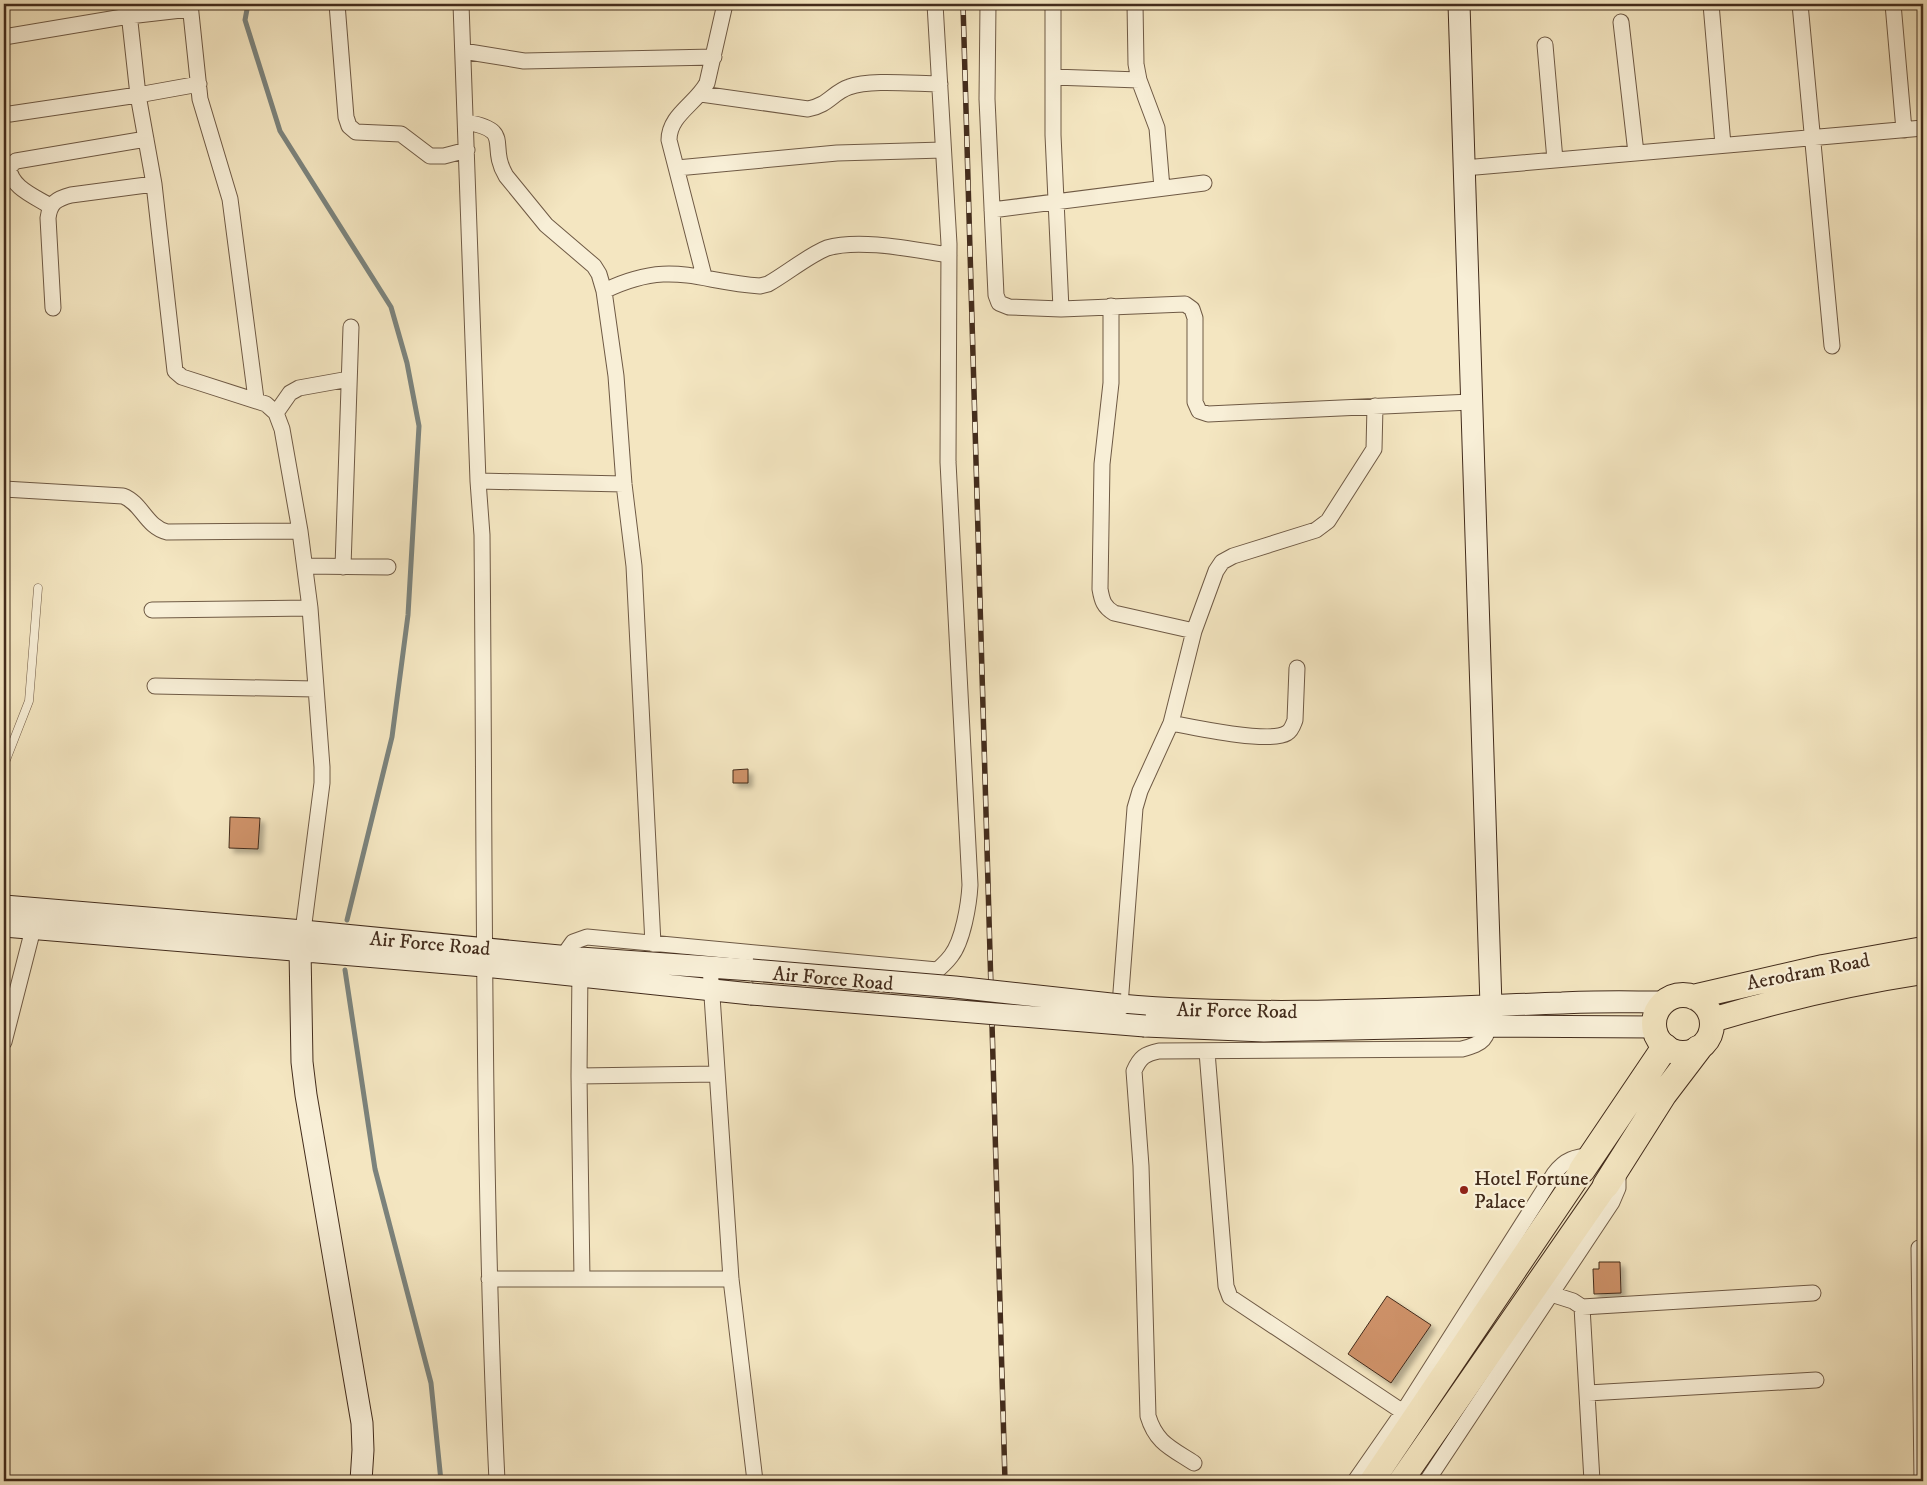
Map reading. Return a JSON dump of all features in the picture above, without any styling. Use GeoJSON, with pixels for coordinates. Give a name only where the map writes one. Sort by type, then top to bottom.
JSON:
{"type":"FeatureCollection","features":[{"type":"Feature","properties":{"kind":"highway"},"geometry":{"type":"LineString","coordinates":[[1587,1162],[1659,1037]]}},
{"type":"Feature","properties":{"kind":"highway"},"geometry":{"type":"LineString","coordinates":[[1612,1176],[1663,1095],[1698,1049]]}},
{"type":"Feature","properties":{"kind":"main road","name":"Aerodram Road"},"geometry":{"type":"LineString","coordinates":[[1693,997],[1765,979],[1923,949]]}},
{"type":"Feature","properties":{"kind":"main road","name":"Aerodram Road"},"geometry":{"type":"LineString","coordinates":[[1712,1020],[1786,998],[1869,980],[1923,972]]}},
{"type":"Feature","properties":{"kind":"main road"},"geometry":{"type":"LineString","coordinates":[[1679,994],[1701,1000],[1708,1009],[1712,1020],[1711,1031],[1706,1041],[1698,1049],[1687,1053],[1675,1052],[1659,1037],[1654,1016],[1664,1002],[1679,994]]}},
{"type":"Feature","properties":{"kind":"main road"},"geometry":{"type":"LineString","coordinates":[[1372,1481],[1587,1162]]}},
{"type":"Feature","properties":{"kind":"main road"},"geometry":{"type":"LineString","coordinates":[[1401,1481],[1612,1176]]}},
{"type":"Feature","properties":{"kind":"street"},"geometry":{"type":"LineString","coordinates":[[337,4],[346,117],[349,126],[356,132],[401,134],[430,156],[444,156],[467,150]]}},
{"type":"Feature","properties":{"kind":"street"},"geometry":{"type":"LineString","coordinates":[[461,4],[478,481],[482,535],[485,957],[490,1279],[497,1481]]}},
{"type":"Feature","properties":{"kind":"street"},"geometry":{"type":"LineString","coordinates":[[704,276],[669,140],[669,130],[673,122],[702,94],[708,83],[725,4]]}},
{"type":"Feature","properties":{"kind":"street"},"geometry":{"type":"LineString","coordinates":[[920,985],[937,970],[956,948],[969,901],[970,885],[948,462],[949,255],[935,4]]}},
{"type":"Feature","properties":{"kind":"street"},"geometry":{"type":"LineString","coordinates":[[988,4],[987,98],[996,294],[999,303],[1009,307],[1061,308],[1186,304],[1192,308],[1195,318],[1195,402],[1199,411],[1208,414],[1472,402]]}},
{"type":"Feature","properties":{"kind":"street"},"geometry":{"type":"LineString","coordinates":[[1053,4],[1053,135],[1058,202],[1061,308]]}},
{"type":"Feature","properties":{"kind":"street"},"geometry":{"type":"LineString","coordinates":[[1135,4],[1138,80],[1157,128],[1162,188]]}},
{"type":"Feature","properties":{"kind":"street"},"geometry":{"type":"LineString","coordinates":[[1194,1463],[1159,1440],[1152,1430],[1148,1416],[1141,1166],[1134,1070],[1139,1059],[1147,1054],[1159,1051],[1462,1049],[1478,1045],[1488,1035],[1490,1016],[1458,4]]}},
{"type":"Feature","properties":{"kind":"street"},"geometry":{"type":"LineString","coordinates":[[1711,4],[1722,146]]}},
{"type":"Feature","properties":{"kind":"street"},"geometry":{"type":"LineString","coordinates":[[1800,4],[1832,346]]}},
{"type":"Feature","properties":{"kind":"street"},"geometry":{"type":"LineString","coordinates":[[1893,4],[1904,130]]}},
{"type":"Feature","properties":{"kind":"street"},"geometry":{"type":"LineString","coordinates":[[4,37],[129,10],[190,6],[198,84],[204,114],[230,200],[256,399]]}},
{"type":"Feature","properties":{"kind":"street"},"geometry":{"type":"LineString","coordinates":[[129,10],[138,95],[154,184],[175,371],[182,377],[256,399],[266,404],[276,413],[282,429],[300,530],[310,608],[322,783],[302,941],[304,1077],[362,1423],[363,1450],[360,1481]]}},
{"type":"Feature","properties":{"kind":"street"},"geometry":{"type":"LineString","coordinates":[[1621,22],[1636,153]]}},
{"type":"Feature","properties":{"kind":"street"},"geometry":{"type":"LineString","coordinates":[[1545,45],[1555,160]]}},
{"type":"Feature","properties":{"kind":"street"},"geometry":{"type":"LineString","coordinates":[[463,51],[524,62],[714,57]]}},
{"type":"Feature","properties":{"kind":"street"},"geometry":{"type":"LineString","coordinates":[[1053,77],[1138,80]]}},
{"type":"Feature","properties":{"kind":"street"},"geometry":{"type":"LineString","coordinates":[[10,114],[198,84]]}},
{"type":"Feature","properties":{"kind":"street"},"geometry":{"type":"LineString","coordinates":[[702,94],[808,109],[821,106],[847,87],[862,84],[940,84]]}},
{"type":"Feature","properties":{"kind":"street"},"geometry":{"type":"LineString","coordinates":[[466,122],[488,126],[495,133],[502,169],[506,176],[546,225],[594,266],[599,274],[604,291],[616,376],[624,484],[634,566],[653,944]]}},
{"type":"Feature","properties":{"kind":"street"},"geometry":{"type":"LineString","coordinates":[[1464,168],[1923,128]]}},
{"type":"Feature","properties":{"kind":"street"},"geometry":{"type":"LineString","coordinates":[[50,206],[15,184],[9,176],[9,167],[16,161],[146,139]]}},
{"type":"Feature","properties":{"kind":"street"},"geometry":{"type":"LineString","coordinates":[[676,168],[837,153],[943,150]]}},
{"type":"Feature","properties":{"kind":"street"},"geometry":{"type":"LineString","coordinates":[[992,210],[1204,182]]}},
{"type":"Feature","properties":{"kind":"street"},"geometry":{"type":"LineString","coordinates":[[53,308],[48,218],[50,206],[58,199],[71,195],[154,184]]}},
{"type":"Feature","properties":{"kind":"street"},"geometry":{"type":"LineString","coordinates":[[604,291],[631,278],[654,274],[704,276],[760,286],[768,284],[825,249],[836,246],[884,246],[949,255]]}},
{"type":"Feature","properties":{"kind":"street"},"geometry":{"type":"LineString","coordinates":[[1111,306],[1111,383],[1102,464],[1100,590],[1102,600],[1106,608],[1114,613],[1194,631]]}},
{"type":"Feature","properties":{"kind":"street"},"geometry":{"type":"LineString","coordinates":[[343,567],[352,327]]}},
{"type":"Feature","properties":{"kind":"street"},"geometry":{"type":"LineString","coordinates":[[276,413],[290,393],[299,388],[349,380]]}},
{"type":"Feature","properties":{"kind":"street"},"geometry":{"type":"LineString","coordinates":[[1120,1006],[1135,808],[1140,791],[1170,723],[1194,631],[1216,571],[1222,562],[1233,556],[1316,530],[1328,521],[1374,449],[1376,406]]}},
{"type":"Feature","properties":{"kind":"street"},"geometry":{"type":"LineString","coordinates":[[478,481],[624,484]]}},
{"type":"Feature","properties":{"kind":"street"},"geometry":{"type":"LineString","coordinates":[[4,489],[123,496],[132,499],[153,525],[167,532],[300,530]]}},
{"type":"Feature","properties":{"kind":"street"},"geometry":{"type":"LineString","coordinates":[[304,566],[388,567]]}},
{"type":"Feature","properties":{"kind":"street"},"geometry":{"type":"LineString","coordinates":[[152,610],[310,608]]}},
{"type":"Feature","properties":{"kind":"street"},"geometry":{"type":"LineString","coordinates":[[1170,723],[1229,734],[1274,736],[1286,734],[1292,728],[1295,720],[1297,668]]}},
{"type":"Feature","properties":{"kind":"street"},"geometry":{"type":"LineString","coordinates":[[155,686],[315,689]]}},
{"type":"Feature","properties":{"kind":"street","name":"Air Force Road"},"geometry":{"type":"LineString","coordinates":[[4,906],[302,941],[485,957],[575,964],[710,966],[1120,1006],[1229,1012],[1490,1016],[1659,1037]]}},
{"type":"Feature","properties":{"kind":"street","name":"Air Force Road"},"geometry":{"type":"LineString","coordinates":[[4,926],[33,929],[302,941]]}},
{"type":"Feature","properties":{"kind":"street"},"geometry":{"type":"LineString","coordinates":[[4,1042],[33,929]]}},
{"type":"Feature","properties":{"kind":"street"},"geometry":{"type":"LineString","coordinates":[[582,1279],[579,1076],[573,942],[586,937],[937,970]]}},
{"type":"Feature","properties":{"kind":"street","name":"Air Force Road"},"geometry":{"type":"LineString","coordinates":[[575,964],[712,992],[1145,1026],[1264,1031],[1490,1016],[1564,1003],[1664,1002]]}},
{"type":"Feature","properties":{"kind":"street"},"geometry":{"type":"LineString","coordinates":[[710,966],[731,1278],[755,1481]]}},
{"type":"Feature","properties":{"kind":"street"},"geometry":{"type":"LineString","coordinates":[[1207,1052],[1226,1286],[1230,1298],[1403,1412]]}},
{"type":"Feature","properties":{"kind":"street"},"geometry":{"type":"LineString","coordinates":[[579,1076],[717,1074]]}},
{"type":"Feature","properties":{"kind":"street"},"geometry":{"type":"LineString","coordinates":[[1355,1481],[1403,1412],[1554,1174],[1562,1164],[1572,1158],[1587,1162]]}},
{"type":"Feature","properties":{"kind":"street"},"geometry":{"type":"LineString","coordinates":[[1427,1481],[1612,1202],[1618,1188],[1612,1176]]}},
{"type":"Feature","properties":{"kind":"street"},"geometry":{"type":"LineString","coordinates":[[1919,1248],[1922,1481]]}},
{"type":"Feature","properties":{"kind":"street"},"geometry":{"type":"LineString","coordinates":[[490,1279],[731,1278]]}},
{"type":"Feature","properties":{"kind":"street"},"geometry":{"type":"LineString","coordinates":[[1551,1294],[1573,1301],[1582,1307],[1813,1293]]}},
{"type":"Feature","properties":{"kind":"street"},"geometry":{"type":"LineString","coordinates":[[1582,1307],[1592,1481]]}},
{"type":"Feature","properties":{"kind":"street"},"geometry":{"type":"LineString","coordinates":[[1588,1393],[1816,1380]]}},
{"type":"Feature","properties":{"kind":"lane"},"geometry":{"type":"LineString","coordinates":[[4,766],[28,701],[38,588]]}},
{"type":"Feature","properties":{"kind":"building"},"geometry":{"type":"Polygon","coordinates":[[[748,769],[748,783],[733,783],[733,770],[748,769]]]}},
{"type":"Feature","properties":{"kind":"building"},"geometry":{"type":"Polygon","coordinates":[[[230,817],[260,818],[258,849],[229,848],[230,817]]]}},
{"type":"Feature","properties":{"kind":"building"},"geometry":{"type":"Polygon","coordinates":[[[1599,1262],[1620,1262],[1621,1293],[1594,1294],[1593,1269],[1599,1269],[1599,1262]]]}},
{"type":"Feature","properties":{"kind":"building"},"geometry":{"type":"Polygon","coordinates":[[[1387,1296],[1431,1325],[1391,1383],[1348,1354],[1387,1296]]]}},
{"type":"Feature","properties":{"kind":"waterway"},"geometry":{"type":"LineString","coordinates":[[248,4],[245,20],[280,131],[391,307],[407,363],[419,426],[408,615],[392,737],[347,920]]}},
{"type":"Feature","properties":{"kind":"waterway"},"geometry":{"type":"LineString","coordinates":[[345,970],[375,1169],[431,1383],[441,1481]]}},
{"type":"Feature","properties":{"kind":"railway"},"geometry":{"type":"LineString","coordinates":[[963,4],[1005,1481]]}},
{"type":"Feature","properties":{"kind":"place","name":"Hotel Fortune Palace"},"geometry":{"type":"Point","coordinates":[1464,1190]}}]}
